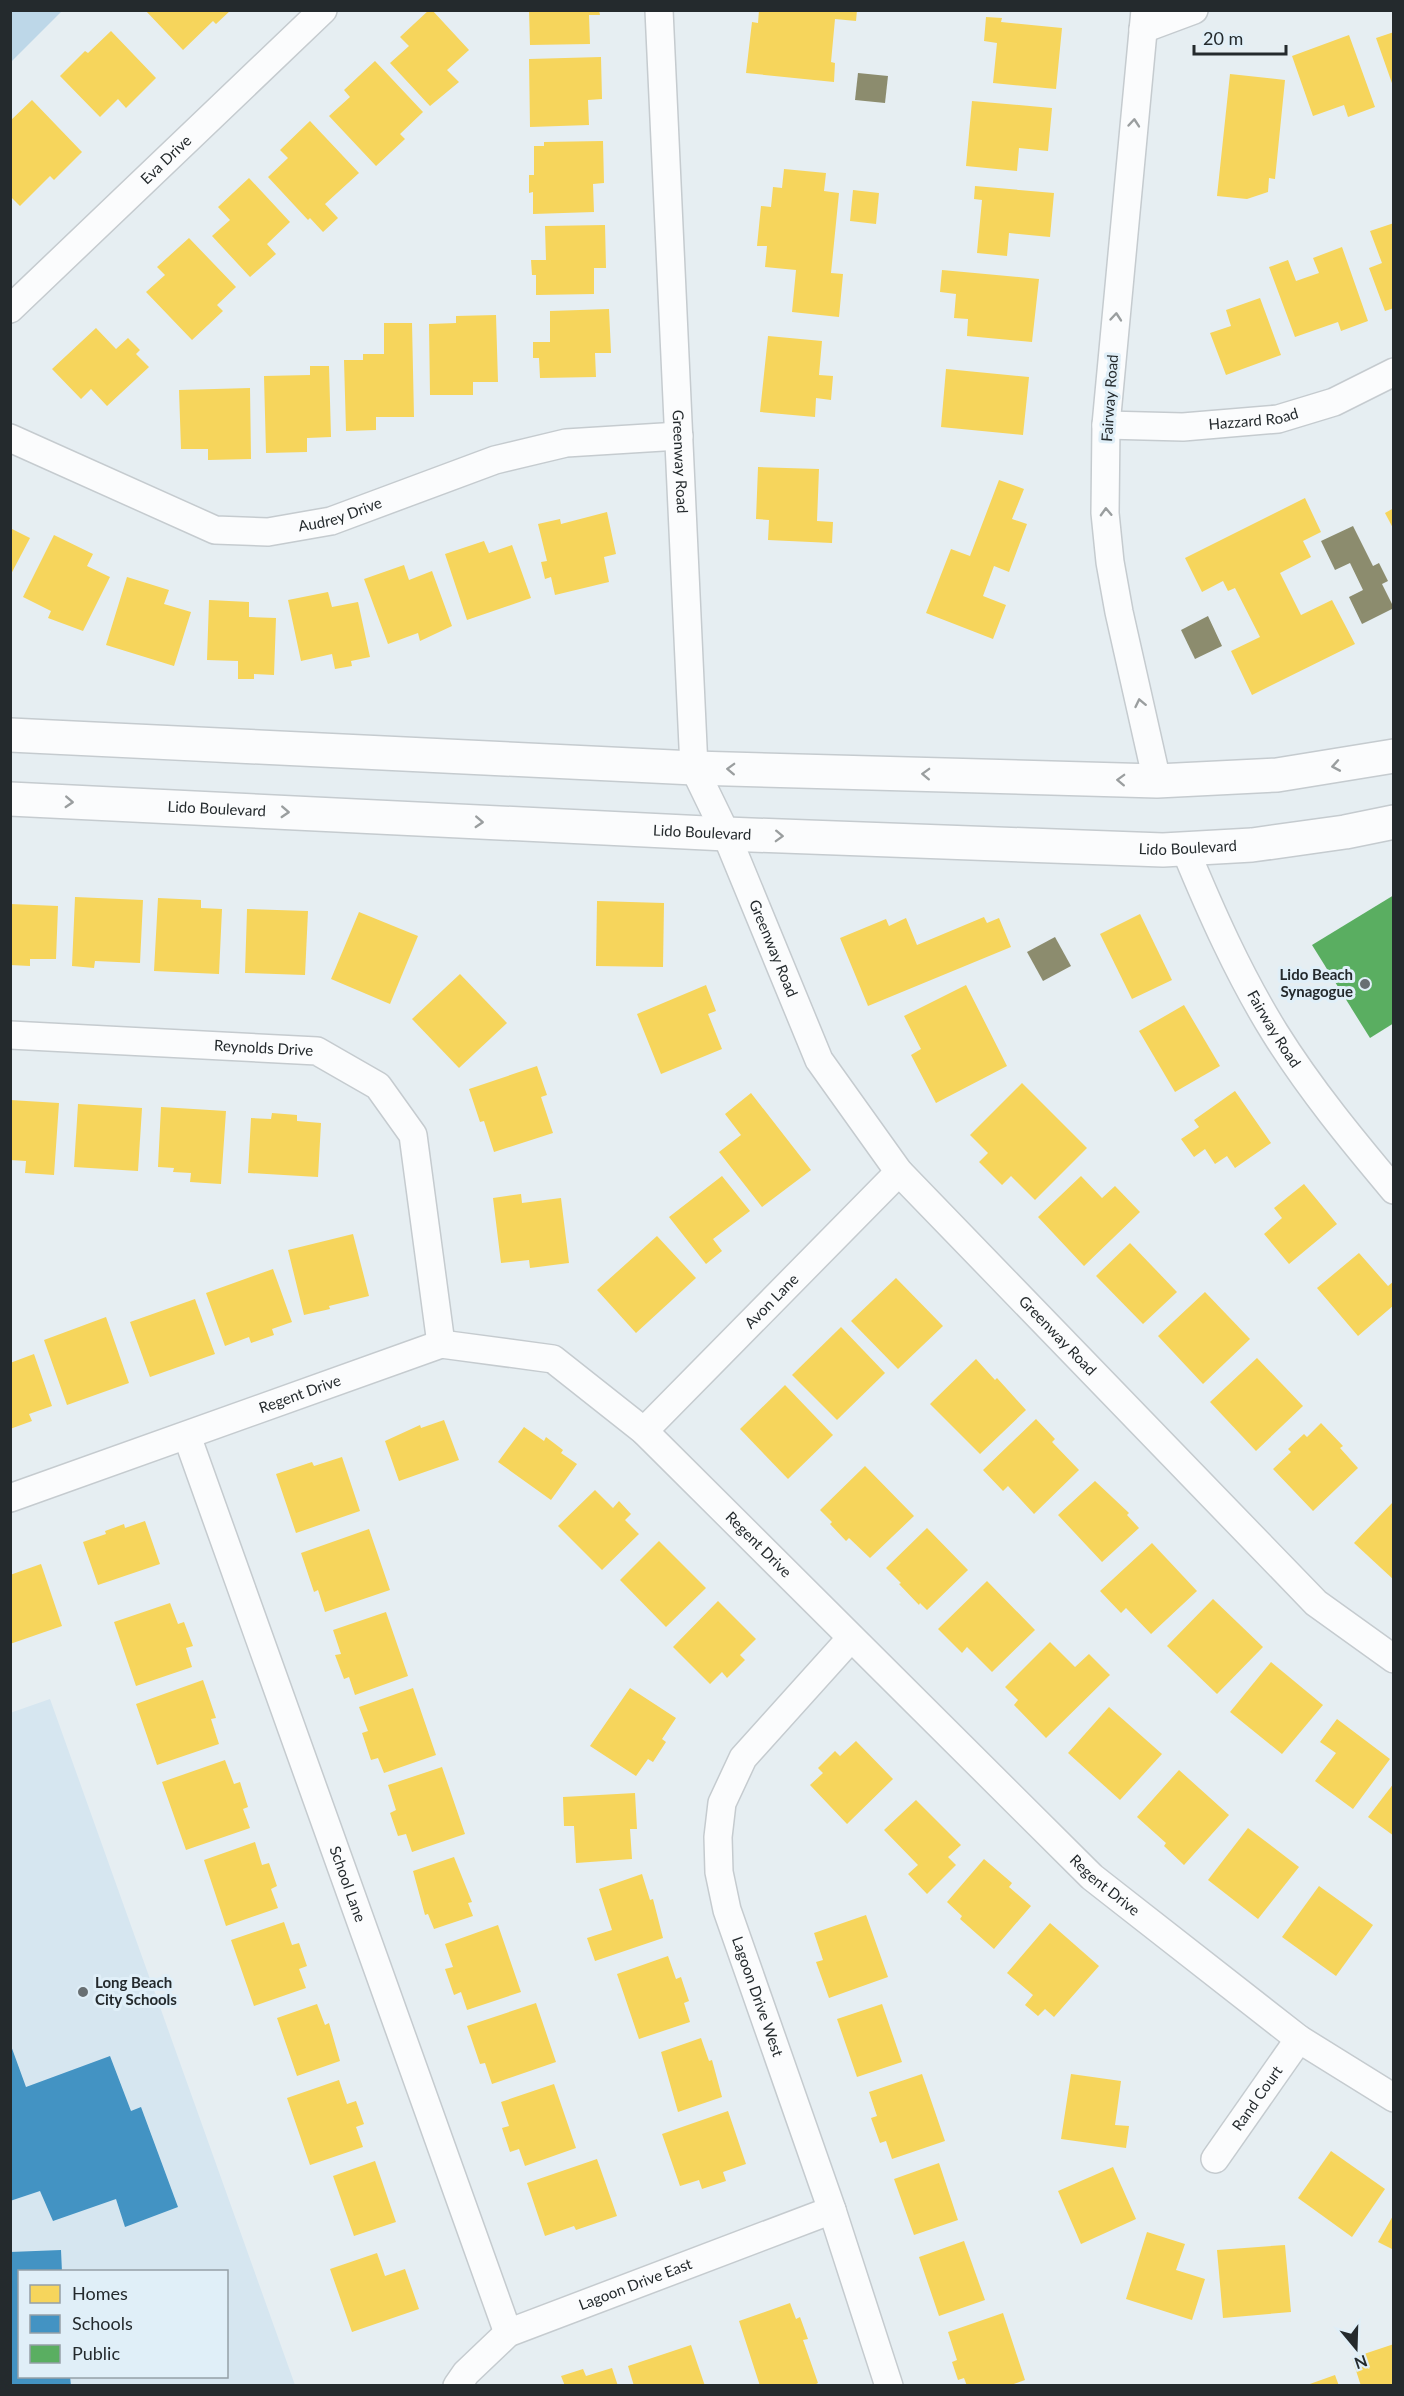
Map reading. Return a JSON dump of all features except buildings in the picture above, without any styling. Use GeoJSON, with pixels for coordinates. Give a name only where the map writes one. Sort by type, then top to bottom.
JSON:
{"type":"FeatureCollection","features":[{"type":"Feature","properties":{"kind":"highway"},"geometry":{"type":"LineString","coordinates":[[10,735],[694,768],[1157,781],[1277,775],[1394,756]]}},
{"type":"Feature","properties":{"kind":"highway","name":"Lido Boulevard"},"geometry":{"type":"LineString","coordinates":[[10,799],[726,834],[1163,850],[1252,846],[1346,832],[1394,822]]}},
{"type":"Feature","properties":{"kind":"street","name":"Eva Drive"},"geometry":{"type":"LineString","coordinates":[[10,309],[323,10]]}},
{"type":"Feature","properties":{"kind":"street","name":"Greenway Road"},"geometry":{"type":"LineString","coordinates":[[659,10],[694,768],[726,834],[819,1060],[899,1172],[1316,1603],[1394,1659]]}},
{"type":"Feature","properties":{"kind":"street"},"geometry":{"type":"LineString","coordinates":[[1144,20],[1194,10]]}},
{"type":"Feature","properties":{"kind":"street","name":"Fairway Road"},"geometry":{"type":"LineString","coordinates":[[1144,20],[1106,424],[1105,513],[1110,562],[1157,781]]}},
{"type":"Feature","properties":{"kind":"street","name":"Hazzard Road"},"geometry":{"type":"LineString","coordinates":[[1106,424],[1183,427],[1278,419],[1334,402],[1394,372]]}},
{"type":"Feature","properties":{"kind":"street","name":"Audrey Drive"},"geometry":{"type":"LineString","coordinates":[[10,438],[215,530],[268,532],[331,521],[495,460],[566,443],[679,436]]}},
{"type":"Feature","properties":{"kind":"street","name":"Fairway Road"},"geometry":{"type":"LineString","coordinates":[[1185,849],[1229,949],[1275,1033],[1308,1082],[1394,1190]]}},
{"type":"Feature","properties":{"kind":"street","name":"Reynolds Drive"},"geometry":{"type":"LineString","coordinates":[[10,1035],[317,1051],[378,1086],[412,1135],[441,1344]]}},
{"type":"Feature","properties":{"kind":"street","name":"Avon Lane"},"geometry":{"type":"LineString","coordinates":[[644,1431],[899,1172]]}},
{"type":"Feature","properties":{"kind":"street","name":"Regent Drive"},"geometry":{"type":"LineString","coordinates":[[10,1498],[441,1344],[553,1359],[644,1431],[1092,1877],[1299,2039],[1394,2098]]}},
{"type":"Feature","properties":{"kind":"street","name":"School Lane"},"geometry":{"type":"LineString","coordinates":[[187,1436],[508,2333]]}},
{"type":"Feature","properties":{"kind":"street","name":"Lagoon Drive West"},"geometry":{"type":"LineString","coordinates":[[851,1638],[743,1758],[722,1803],[718,1837],[719,1872],[727,1910],[832,2210],[889,2385]]}},
{"type":"Feature","properties":{"kind":"street","name":"Rand Court"},"geometry":{"type":"LineString","coordinates":[[1215,2159],[1299,2039]]}},
{"type":"Feature","properties":{"kind":"street","name":"Lagoon Drive East"},"geometry":{"type":"LineString","coordinates":[[457,2385],[466,2373],[508,2333],[832,2210]]}},
{"type":"Feature","properties":{"kind":"shaded area"},"geometry":{"type":"Polygon","coordinates":[[[11,10],[62,11],[11,62],[11,10]]]}},
{"type":"Feature","properties":{"kind":"shaded area","name":"Long Beach City Schools"},"geometry":{"type":"Polygon","coordinates":[[[50,1699],[295,2385],[11,2385],[10,1713],[50,1699]]]}},
{"type":"Feature","properties":{"kind":"place","name":"Lido Beach Synagogue"},"geometry":{"type":"Point","coordinates":[1365,984]}},
{"type":"Feature","properties":{"kind":"place","name":"Long Beach City Schools"},"geometry":{"type":"Point","coordinates":[83,1992]}}]}
